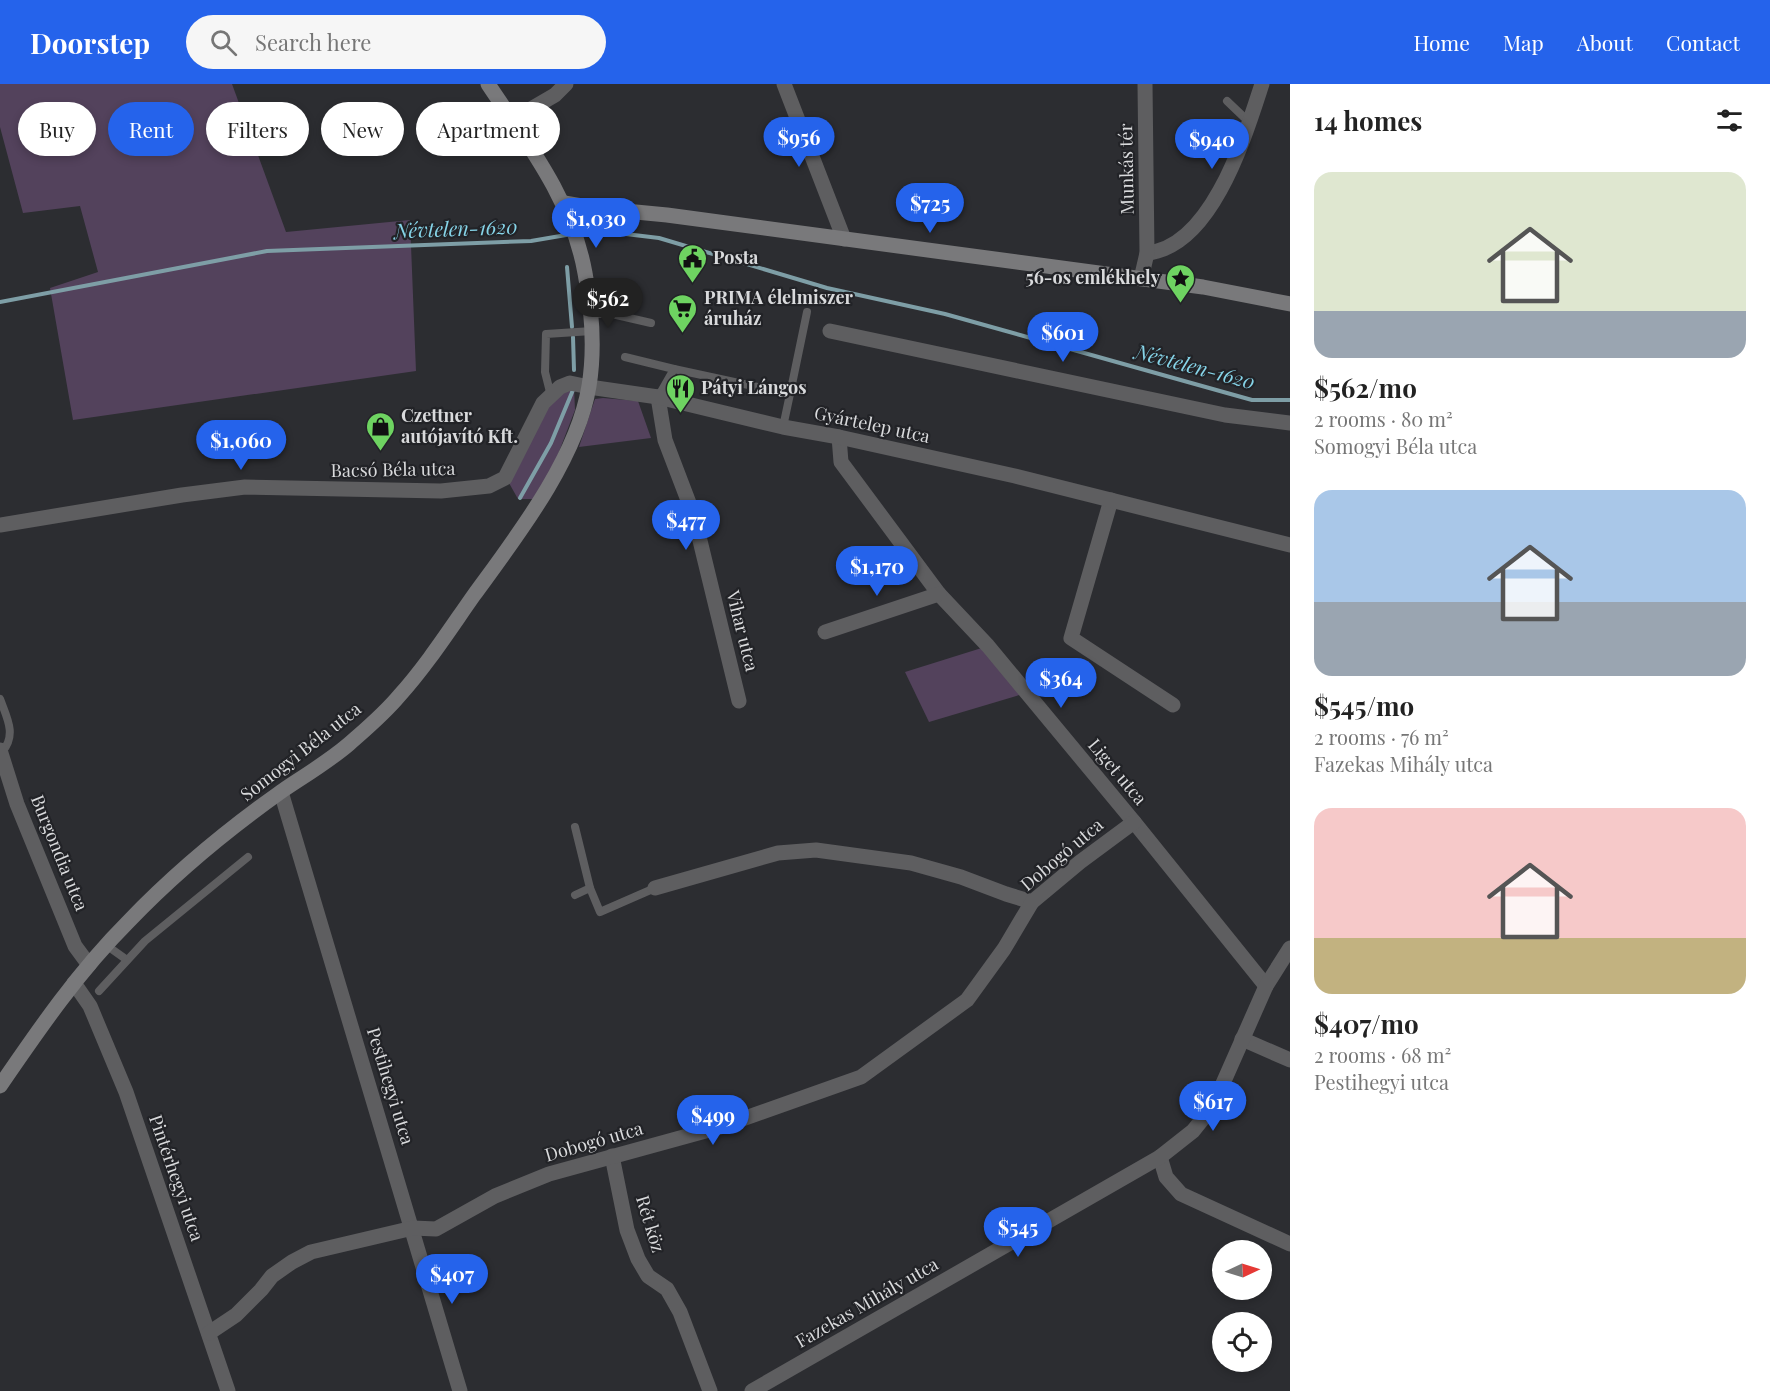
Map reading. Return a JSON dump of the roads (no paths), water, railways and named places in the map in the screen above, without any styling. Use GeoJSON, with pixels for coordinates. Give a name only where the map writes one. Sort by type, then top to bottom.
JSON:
{"type":"FeatureCollection","features":[{"type":"Feature","properties":{"kind":"main road","name":"Somogyi Béla utca"},"geometry":{"type":"LineString","coordinates":[[488,84],[500,102]]}},
{"type":"Feature","properties":{"kind":"main road","name":"Somogyi Béla utca"},"geometry":{"type":"LineString","coordinates":[[0,1086],[74,983],[128,921],[222,837],[281,792],[326,763],[399,697],[539,504],[563,461],[589,387],[592,331],[585,272],[575,234],[566,210],[536,156]]}},
{"type":"Feature","properties":{"kind":"main road"},"geometry":{"type":"LineString","coordinates":[[566,210],[594,208],[667,215],[1203,287],[1290,304]]}},
{"type":"Feature","properties":{"kind":"street"},"geometry":{"type":"LineString","coordinates":[[543,102],[555,95],[566,84]]}},
{"type":"Feature","properties":{"kind":"street"},"geometry":{"type":"LineString","coordinates":[[784,84],[844,239]]}},
{"type":"Feature","properties":{"kind":"street","name":"Munkás tér"},"geometry":{"type":"LineString","coordinates":[[1141,279],[1147,253],[1145,84]]}},
{"type":"Feature","properties":{"kind":"street"},"geometry":{"type":"LineString","coordinates":[[1147,253],[1167,248],[1187,235],[1214,203],[1228,176],[1250,122],[1262,84]]}},
{"type":"Feature","properties":{"kind":"street"},"geometry":{"type":"LineString","coordinates":[[830,331],[1225,415],[1290,423]]}},
{"type":"Feature","properties":{"kind":"street","name":"Bacsó Béla utca"},"geometry":{"type":"LineString","coordinates":[[0,525],[245,487],[441,491],[489,486],[505,478],[543,403],[560,387],[570,383],[589,387]]}},
{"type":"Feature","properties":{"kind":"street","name":"Gyártelep utca"},"geometry":{"type":"LineString","coordinates":[[589,387],[658,397],[783,427],[1015,476],[1290,545]]}},
{"type":"Feature","properties":{"kind":"street","name":"Vihar utca"},"geometry":{"type":"LineString","coordinates":[[658,397],[665,440],[694,516],[739,701]]}},
{"type":"Feature","properties":{"kind":"street","name":"Liget utca"},"geometry":{"type":"LineString","coordinates":[[839,437],[841,462],[939,594],[988,646],[1266,986]]}},
{"type":"Feature","properties":{"kind":"street"},"geometry":{"type":"LineString","coordinates":[[1111,500],[1071,639],[1173,705]]}},
{"type":"Feature","properties":{"kind":"street"},"geometry":{"type":"LineString","coordinates":[[825,632],[939,594]]}},
{"type":"Feature","properties":{"kind":"street","name":"Burgondia utca"},"geometry":{"type":"LineString","coordinates":[[1,751],[17,804],[54,897],[75,946],[88,965]]}},
{"type":"Feature","properties":{"kind":"street","name":"Pestihegyi utca"},"geometry":{"type":"LineString","coordinates":[[281,792],[460,1391]]}},
{"type":"Feature","properties":{"kind":"street","name":"Dobogó utca"},"geometry":{"type":"LineString","coordinates":[[209,1334],[236,1315],[272,1276],[311,1252],[413,1228],[436,1229],[495,1196],[549,1174],[720,1127],[861,1077],[967,1000],[1004,949],[1032,902],[1080,862],[1134,822]]}},
{"type":"Feature","properties":{"kind":"street"},"geometry":{"type":"LineString","coordinates":[[655,888],[778,853],[816,850],[912,862],[1032,902]]}},
{"type":"Feature","properties":{"kind":"street","name":"Fazekas Mihály utca"},"geometry":{"type":"LineString","coordinates":[[752,1391],[1160,1157],[1193,1131],[1213,1106],[1266,986],[1290,948]]}},
{"type":"Feature","properties":{"kind":"street","name":"Pintérhegyi utca"},"geometry":{"type":"LineString","coordinates":[[74,983],[90,1006],[122,1082],[228,1391]]}},
{"type":"Feature","properties":{"kind":"street"},"geometry":{"type":"LineString","coordinates":[[1242,1039],[1290,1060]]}},
{"type":"Feature","properties":{"kind":"street","name":"Rét köz"},"geometry":{"type":"LineString","coordinates":[[612,1156],[627,1230],[638,1258],[648,1276],[667,1289],[680,1312],[710,1391]]}},
{"type":"Feature","properties":{"kind":"street"},"geometry":{"type":"LineString","coordinates":[[1160,1157],[1166,1177],[1181,1194],[1290,1244]]}},
{"type":"Feature","properties":{"kind":"lane"},"geometry":{"type":"LineString","coordinates":[[1227,101],[1250,122]]}},
{"type":"Feature","properties":{"kind":"lane"},"geometry":{"type":"LineString","coordinates":[[783,427],[807,312]]}},
{"type":"Feature","properties":{"kind":"lane"},"geometry":{"type":"LineString","coordinates":[[591,314],[612,314],[651,323]]}},
{"type":"Feature","properties":{"kind":"lane"},"geometry":{"type":"LineString","coordinates":[[551,396],[545,372],[546,334],[592,331]]}},
{"type":"Feature","properties":{"kind":"lane"},"geometry":{"type":"LineString","coordinates":[[625,357],[790,394]]}},
{"type":"Feature","properties":{"kind":"lane"},"geometry":{"type":"LineString","coordinates":[[658,397],[674,369]]}},
{"type":"Feature","properties":{"kind":"lane","name":"Burgondia utca"},"geometry":{"type":"LineString","coordinates":[[0,699],[10,726],[9,744],[1,751]]}},
{"type":"Feature","properties":{"kind":"lane"},"geometry":{"type":"LineString","coordinates":[[575,827],[590,888],[600,912],[655,888]]}},
{"type":"Feature","properties":{"kind":"lane"},"geometry":{"type":"LineString","coordinates":[[99,991],[145,941],[248,857]]}},
{"type":"Feature","properties":{"kind":"lane"},"geometry":{"type":"LineString","coordinates":[[575,895],[590,888]]}},
{"type":"Feature","properties":{"kind":"lane"},"geometry":{"type":"LineString","coordinates":[[106,945],[127,960]]}},
{"type":"Feature","properties":{"kind":"waterway","name":"Névtelen-1620"},"geometry":{"type":"LineString","coordinates":[[579,231],[584,229],[659,238],[827,288],[945,314],[1252,400],[1290,400]]}},
{"type":"Feature","properties":{"kind":"waterway","name":"Névtelen-1620"},"geometry":{"type":"LineString","coordinates":[[0,302],[267,251],[531,241],[572,234]]}},
{"type":"Feature","properties":{"kind":"waterway"},"geometry":{"type":"LineString","coordinates":[[567,267],[572,327]]}},
{"type":"Feature","properties":{"kind":"waterway"},"geometry":{"type":"LineString","coordinates":[[573,337],[574,370]]}},
{"type":"Feature","properties":{"kind":"waterway"},"geometry":{"type":"LineString","coordinates":[[520,498],[551,443],[573,390]]}},
{"type":"Feature","properties":{"kind":"place","name":"Posta"},"geometry":{"type":"Point","coordinates":[692,284]}},
{"type":"Feature","properties":{"kind":"place","name":"56-os emlékhely"},"geometry":{"type":"Point","coordinates":[1181,304]}},
{"type":"Feature","properties":{"kind":"place","name":"PRIMA élelmiszer áruház"},"geometry":{"type":"Point","coordinates":[683,334]}},
{"type":"Feature","properties":{"kind":"place","name":"Pátyi Lángos"},"geometry":{"type":"Point","coordinates":[680,414]}},
{"type":"Feature","properties":{"kind":"place","name":"Czettner autójavító Kft."},"geometry":{"type":"Point","coordinates":[380,452]}}]}
